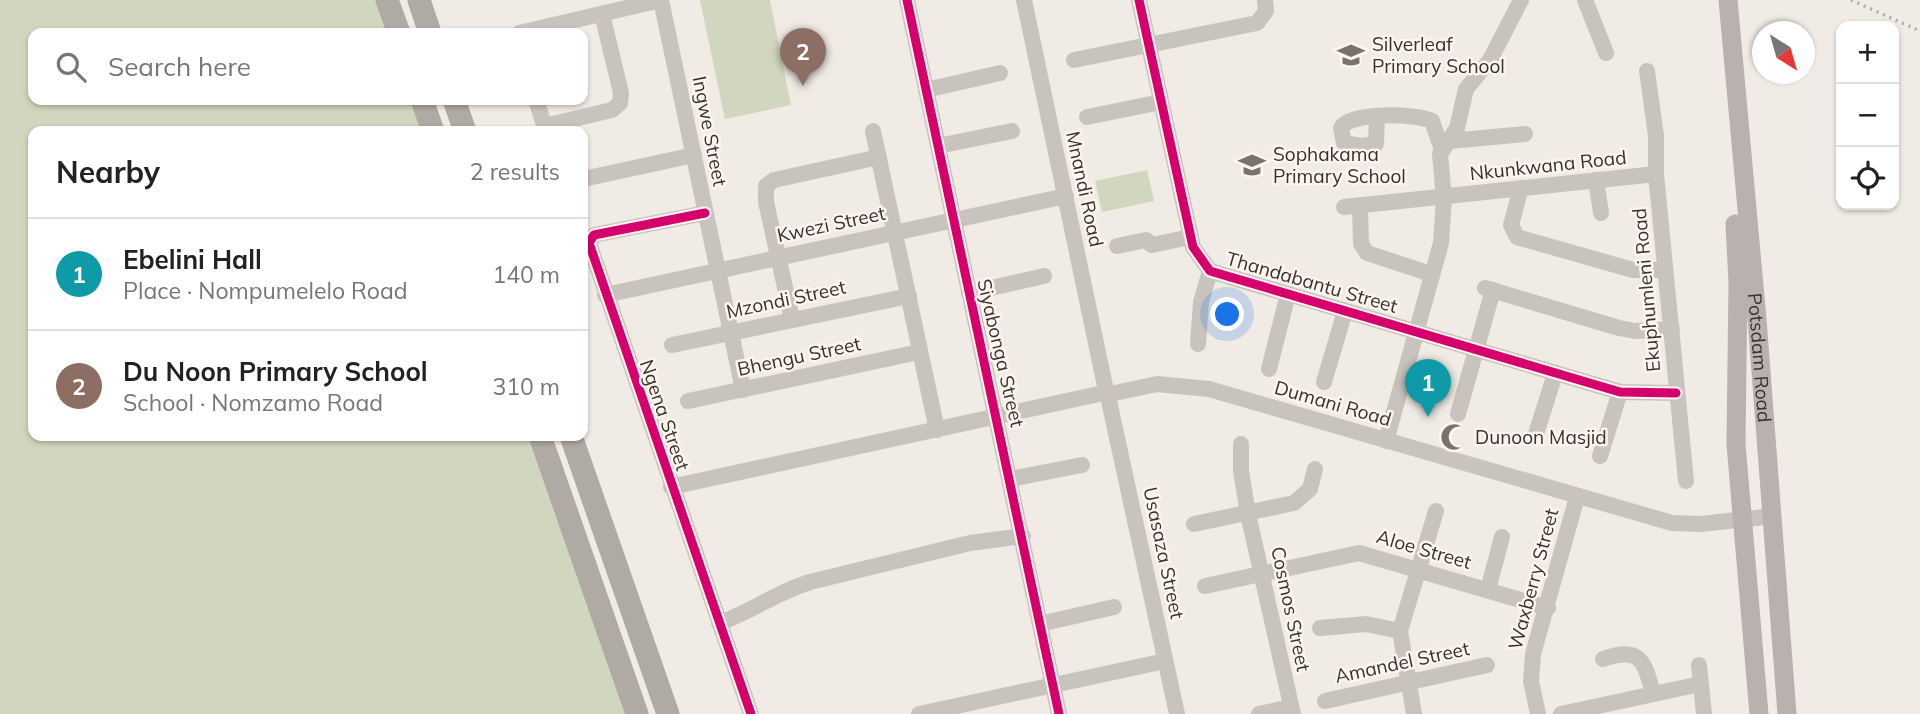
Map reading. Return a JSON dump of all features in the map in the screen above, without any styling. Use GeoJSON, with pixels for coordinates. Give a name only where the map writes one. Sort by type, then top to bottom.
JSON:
{"type":"FeatureCollection","features":[{"type":"Feature","properties":{"kind":"highway"},"geometry":{"type":"LineString","coordinates":[[387,0],[397,28]]}},
{"type":"Feature","properties":{"kind":"highway"},"geometry":{"type":"LineString","coordinates":[[419,0],[428,28]]}},
{"type":"Feature","properties":{"kind":"highway"},"geometry":{"type":"LineString","coordinates":[[424,105],[431,126]]}},
{"type":"Feature","properties":{"kind":"highway"},"geometry":{"type":"LineString","coordinates":[[456,105],[463,126]]}},
{"type":"Feature","properties":{"kind":"highway"},"geometry":{"type":"LineString","coordinates":[[542,441],[637,714]]}},
{"type":"Feature","properties":{"kind":"highway"},"geometry":{"type":"LineString","coordinates":[[573,441],[668,714]]}},
{"type":"Feature","properties":{"kind":"main road","name":"Potsdam Road"},"geometry":{"type":"LineString","coordinates":[[1724,1],[1773,516],[1787,714]]}},
{"type":"Feature","properties":{"kind":"main road","name":"Potsdam Road"},"geometry":{"type":"LineString","coordinates":[[1724,1],[1737,241],[1735,388],[1741,519],[1759,714]]}},
{"type":"Feature","properties":{"kind":"street"},"geometry":{"type":"LineString","coordinates":[[541,28],[661,0]]}},
{"type":"Feature","properties":{"kind":"street","name":"Ingwe Street"},"geometry":{"type":"LineString","coordinates":[[661,0],[743,390]]}},
{"type":"Feature","properties":{"kind":"street","name":"Siyabonga Street"},"geometry":{"type":"LineString","coordinates":[[907,0],[1059,714]]}},
{"type":"Feature","properties":{"kind":"street","name":"Mnandi Road"},"geometry":{"type":"LineString","coordinates":[[1024,0],[1107,393]]}},
{"type":"Feature","properties":{"kind":"street","name":"Thandabantu Street"},"geometry":{"type":"LineString","coordinates":[[1139,0],[1190,237],[1199,259],[1210,271],[1620,392],[1676,393]]}},
{"type":"Feature","properties":{"kind":"street"},"geometry":{"type":"LineString","coordinates":[[1074,60],[1149,44],[1206,24],[1256,23],[1266,11],[1265,0]]}},
{"type":"Feature","properties":{"kind":"street"},"geometry":{"type":"LineString","coordinates":[[1443,149],[1457,128],[1466,89],[1490,60],[1521,0]]}},
{"type":"Feature","properties":{"kind":"street"},"geometry":{"type":"LineString","coordinates":[[1585,0],[1606,53]]}},
{"type":"Feature","properties":{"kind":"street"},"geometry":{"type":"LineString","coordinates":[[556,126],[612,110],[620,103],[621,93],[602,14]]}},
{"type":"Feature","properties":{"kind":"street","name":"Ekuphumleni Road"},"geometry":{"type":"LineString","coordinates":[[1647,71],[1656,136],[1656,174],[1686,481]]}},
{"type":"Feature","properties":{"kind":"street"},"geometry":{"type":"LineString","coordinates":[[926,90],[1000,73]]}},
{"type":"Feature","properties":{"kind":"street"},"geometry":{"type":"LineString","coordinates":[[1087,117],[1161,102]]}},
{"type":"Feature","properties":{"kind":"street"},"geometry":{"type":"LineString","coordinates":[[538,105],[544,126]]}},
{"type":"Feature","properties":{"kind":"street"},"geometry":{"type":"LineString","coordinates":[[1377,117],[1429,119],[1443,149],[1441,243],[1386,441]]}},
{"type":"Feature","properties":{"kind":"street"},"geometry":{"type":"LineString","coordinates":[[873,131],[936,430]]}},
{"type":"Feature","properties":{"kind":"street"},"geometry":{"type":"LineString","coordinates":[[938,146],[1012,131]]}},
{"type":"Feature","properties":{"kind":"street"},"geometry":{"type":"LineString","coordinates":[[1443,149],[1525,134]]}},
{"type":"Feature","properties":{"kind":"street"},"geometry":{"type":"LineString","coordinates":[[588,178],[694,155]]}},
{"type":"Feature","properties":{"kind":"street"},"geometry":{"type":"LineString","coordinates":[[792,318],[761,182],[822,178],[879,157]]}},
{"type":"Feature","properties":{"kind":"street","name":"Nkunkwana Road"},"geometry":{"type":"LineString","coordinates":[[1431,274],[1367,253],[1352,206],[1656,174]]}},
{"type":"Feature","properties":{"kind":"street"},"geometry":{"type":"LineString","coordinates":[[1597,180],[1601,213]]}},
{"type":"Feature","properties":{"kind":"street"},"geometry":{"type":"LineString","coordinates":[[1521,188],[1511,225],[1517,237],[1633,271],[1665,270]]}},
{"type":"Feature","properties":{"kind":"street","name":"Kwezi Street"},"geometry":{"type":"LineString","coordinates":[[605,295],[1066,196]]}},
{"type":"Feature","properties":{"kind":"street","name":"Ngena Street"},"geometry":{"type":"LineString","coordinates":[[705,213],[594,235],[589,243],[751,714]]}},
{"type":"Feature","properties":{"kind":"street"},"geometry":{"type":"LineString","coordinates":[[1117,246],[1146,240],[1152,245],[1190,237]]}},
{"type":"Feature","properties":{"kind":"street"},"geometry":{"type":"LineString","coordinates":[[1198,344],[1201,302],[1210,271]]}},
{"type":"Feature","properties":{"kind":"street"},"geometry":{"type":"LineString","coordinates":[[969,293],[1044,276]]}},
{"type":"Feature","properties":{"kind":"street"},"geometry":{"type":"LineString","coordinates":[[1458,414],[1489,289],[1619,328],[1634,331],[1672,328]]}},
{"type":"Feature","properties":{"kind":"street"},"geometry":{"type":"LineString","coordinates":[[1269,369],[1288,294]]}},
{"type":"Feature","properties":{"kind":"street","name":"Mzondi Street"},"geometry":{"type":"LineString","coordinates":[[672,345],[792,318],[909,296]]}},
{"type":"Feature","properties":{"kind":"street"},"geometry":{"type":"LineString","coordinates":[[1324,382],[1345,310]]}},
{"type":"Feature","properties":{"kind":"street","name":"Bhengu Street"},"geometry":{"type":"LineString","coordinates":[[688,401],[919,352]]}},
{"type":"Feature","properties":{"kind":"street"},"geometry":{"type":"LineString","coordinates":[[1536,435],[1555,374]]}},
{"type":"Feature","properties":{"kind":"street","name":"Dumani Road"},"geometry":{"type":"LineString","coordinates":[[671,487],[1157,384],[1209,389],[1672,523],[1701,524],[1773,516]]}},
{"type":"Feature","properties":{"kind":"street"},"geometry":{"type":"LineString","coordinates":[[1600,456],[1620,392]]}},
{"type":"Feature","properties":{"kind":"street","name":"Usasaza Street"},"geometry":{"type":"LineString","coordinates":[[1107,393],[1177,714]]}},
{"type":"Feature","properties":{"kind":"street","name":"Cosmos Street"},"geometry":{"type":"LineString","coordinates":[[1241,444],[1241,471],[1248,514],[1292,711]]}},
{"type":"Feature","properties":{"kind":"street"},"geometry":{"type":"LineString","coordinates":[[1010,480],[1082,465]]}},
{"type":"Feature","properties":{"kind":"street"},"geometry":{"type":"LineString","coordinates":[[1194,524],[1248,514],[1301,499],[1310,489],[1315,469]]}},
{"type":"Feature","properties":{"kind":"street","name":"Waxberry Street"},"geometry":{"type":"LineString","coordinates":[[1538,714],[1531,667],[1577,496]]}},
{"type":"Feature","properties":{"kind":"street"},"geometry":{"type":"LineString","coordinates":[[1414,714],[1400,631],[1436,511]]}},
{"type":"Feature","properties":{"kind":"street"},"geometry":{"type":"LineString","coordinates":[[719,623],[750,612],[785,590],[810,582],[970,542],[1023,536]]}},
{"type":"Feature","properties":{"kind":"street"},"geometry":{"type":"LineString","coordinates":[[1488,590],[1502,537]]}},
{"type":"Feature","properties":{"kind":"street","name":"Aloe Street"},"geometry":{"type":"LineString","coordinates":[[1205,586],[1359,553],[1548,608]]}},
{"type":"Feature","properties":{"kind":"street"},"geometry":{"type":"LineString","coordinates":[[1040,624],[1114,607]]}},
{"type":"Feature","properties":{"kind":"street"},"geometry":{"type":"LineString","coordinates":[[1320,628],[1366,624],[1400,631]]}},
{"type":"Feature","properties":{"kind":"street"},"geometry":{"type":"LineString","coordinates":[[1603,659],[1625,654],[1639,658],[1646,665],[1653,693]]}},
{"type":"Feature","properties":{"kind":"street"},"geometry":{"type":"LineString","coordinates":[[919,714],[947,711],[1165,661]]}},
{"type":"Feature","properties":{"kind":"street","name":"Amandel Street"},"geometry":{"type":"LineString","coordinates":[[1325,701],[1487,665]]}},
{"type":"Feature","properties":{"kind":"street"},"geometry":{"type":"LineString","coordinates":[[1699,665],[1704,714]]}},
{"type":"Feature","properties":{"kind":"street"},"geometry":{"type":"LineString","coordinates":[[1561,714],[1700,684]]}},
{"type":"Feature","properties":{"kind":"street"},"geometry":{"type":"LineString","coordinates":[[1259,714],[1292,711]]}},
{"type":"Feature","properties":{"kind":"green space"},"geometry":{"type":"Polygon","coordinates":[[[0,0],[377,0],[386,28],[28,28],[28,105],[414,105],[421,126],[28,126],[28,441],[531,441],[625,714],[0,714],[0,0]]]}},
{"type":"Feature","properties":{"kind":"green space"},"geometry":{"type":"Polygon","coordinates":[[[700,0],[770,0],[791,105],[725,119],[700,0]]]}},
{"type":"Feature","properties":{"kind":"green space"},"geometry":{"type":"Polygon","coordinates":[[[1147,170],[1154,201],[1102,212],[1095,181],[1147,170]]]}},
{"type":"Feature","properties":{"kind":"railway"},"geometry":{"type":"LineString","coordinates":[[1851,0],[1920,31]]}},
{"type":"Feature","properties":{"kind":"cycle path"},"geometry":{"type":"LineString","coordinates":[[907,0],[1059,714]]}},
{"type":"Feature","properties":{"kind":"cycle path"},"geometry":{"type":"LineString","coordinates":[[1139,0],[1193,247],[1210,271],[1620,392],[1676,393]]}},
{"type":"Feature","properties":{"kind":"cycle path"},"geometry":{"type":"LineString","coordinates":[[705,213],[594,235],[589,243],[751,714]]}},
{"type":"Feature","properties":{"kind":"place","name":"Silverleaf Primary School"},"geometry":{"type":"Point","coordinates":[1351,55]}},
{"type":"Feature","properties":{"kind":"place","name":"Du Noon Primary School"},"geometry":{"type":"Point","coordinates":[803,86]}},
{"type":"Feature","properties":{"kind":"place","name":"Sophakama Primary School"},"geometry":{"type":"Point","coordinates":[1252,165]}},
{"type":"Feature","properties":{"kind":"place","name":"Ebelini Hall"},"geometry":{"type":"Point","coordinates":[1428,417]}},
{"type":"Feature","properties":{"kind":"place","name":"Dunoon Masjid"},"geometry":{"type":"Point","coordinates":[1454,437]}}]}
